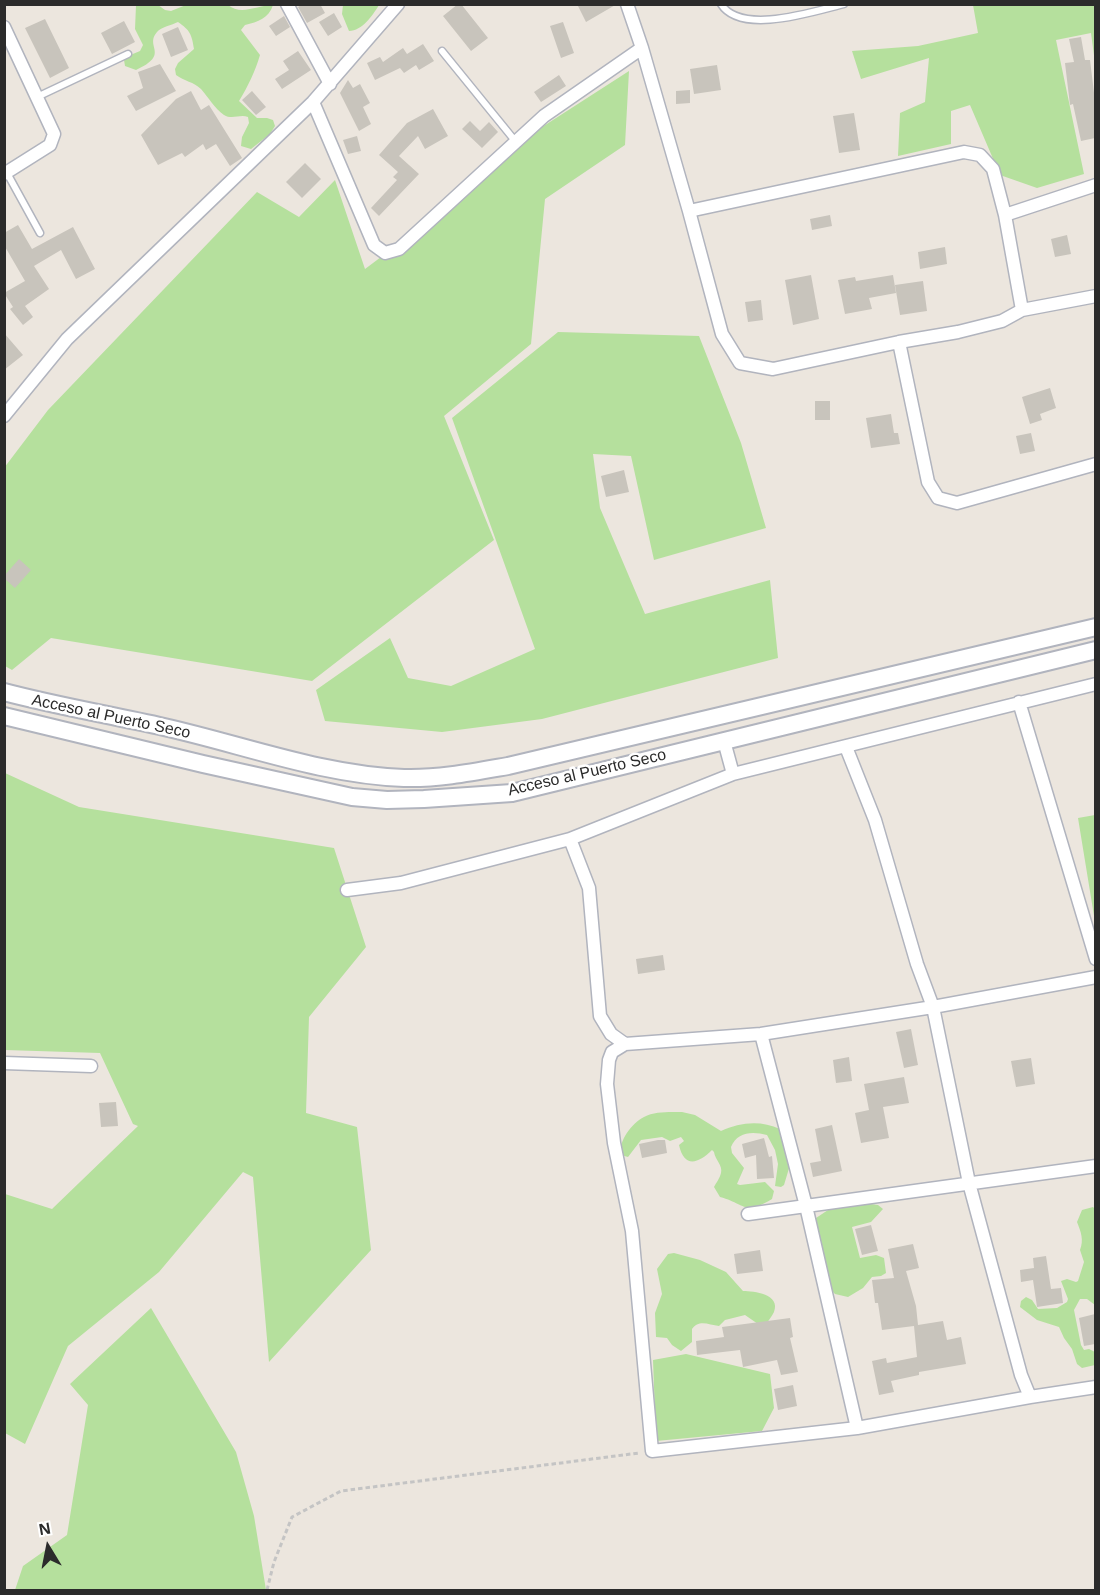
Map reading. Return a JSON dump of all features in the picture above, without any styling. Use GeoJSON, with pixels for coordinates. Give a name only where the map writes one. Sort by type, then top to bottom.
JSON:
{"type":"FeatureCollection","features":[{"type":"Feature","properties":{"kind":"main road","name":"Acceso al Puerto Seco"},"geometry":{"type":"LineString","coordinates":[[4,692],[351,772],[405,778],[457,775],[508,766],[1095,627]]}},
{"type":"Feature","properties":{"kind":"main road","name":"Acceso al Puerto Seco"},"geometry":{"type":"LineString","coordinates":[[4,716],[352,797],[424,800],[512,793],[1095,650]]}},
{"type":"Feature","properties":{"kind":"street"},"geometry":{"type":"LineString","coordinates":[[286,4],[330,84]]}},
{"type":"Feature","properties":{"kind":"street"},"geometry":{"type":"LineString","coordinates":[[4,417],[67,339],[313,102],[398,4]]}},
{"type":"Feature","properties":{"kind":"street"},"geometry":{"type":"LineString","coordinates":[[627,4],[689,211],[722,334],[740,363],[773,369],[958,332],[1002,321],[1022,310],[1095,296]]}},
{"type":"Feature","properties":{"kind":"street"},"geometry":{"type":"LineString","coordinates":[[4,27],[54,134],[50,145],[6,173]]}},
{"type":"Feature","properties":{"kind":"street"},"geometry":{"type":"LineString","coordinates":[[313,102],[374,246],[385,253],[399,249],[544,116],[642,48]]}},
{"type":"Feature","properties":{"kind":"street"},"geometry":{"type":"LineString","coordinates":[[689,211],[964,152],[980,155],[993,169],[1005,215],[1022,310]]}},
{"type":"Feature","properties":{"kind":"street"},"geometry":{"type":"LineString","coordinates":[[1005,215],[1095,185]]}},
{"type":"Feature","properties":{"kind":"street"},"geometry":{"type":"LineString","coordinates":[[899,342],[928,482],[938,498],[957,503],[1095,464]]}},
{"type":"Feature","properties":{"kind":"street"},"geometry":{"type":"LineString","coordinates":[[347,890],[401,884],[570,839],[733,774],[1095,684]]}},
{"type":"Feature","properties":{"kind":"street"},"geometry":{"type":"LineString","coordinates":[[1019,702],[1095,959]]}},
{"type":"Feature","properties":{"kind":"street"},"geometry":{"type":"LineString","coordinates":[[724,741],[733,774]]}},
{"type":"Feature","properties":{"kind":"street"},"geometry":{"type":"LineString","coordinates":[[846,747],[875,820],[917,964],[933,1007],[969,1183],[1021,1375],[1030,1397]]}},
{"type":"Feature","properties":{"kind":"street"},"geometry":{"type":"LineString","coordinates":[[570,839],[589,888],[600,1016],[611,1034],[625,1044]]}},
{"type":"Feature","properties":{"kind":"street"},"geometry":{"type":"LineString","coordinates":[[1095,977],[933,1007],[761,1034],[625,1044],[612,1052],[607,1084],[614,1143],[632,1231],[652,1451],[857,1428],[1095,1387]]}},
{"type":"Feature","properties":{"kind":"street"},"geometry":{"type":"LineString","coordinates":[[761,1034],[806,1206],[857,1428]]}},
{"type":"Feature","properties":{"kind":"street"},"geometry":{"type":"LineString","coordinates":[[4,1063],[91,1066]]}},
{"type":"Feature","properties":{"kind":"street"},"geometry":{"type":"LineString","coordinates":[[748,1214],[1095,1166]]}},
{"type":"Feature","properties":{"kind":"lane"},"geometry":{"type":"LineString","coordinates":[[721,4],[723,8],[743,19],[777,20],[844,4]]}},
{"type":"Feature","properties":{"kind":"lane"},"geometry":{"type":"LineString","coordinates":[[442,51],[516,142]]}},
{"type":"Feature","properties":{"kind":"lane"},"geometry":{"type":"LineString","coordinates":[[36,97],[128,54]]}},
{"type":"Feature","properties":{"kind":"lane"},"geometry":{"type":"LineString","coordinates":[[6,173],[40,233]]}},
{"type":"Feature","properties":{"kind":"path"},"geometry":{"type":"LineString","coordinates":[[267,1590],[274,1562],[292,1517],[342,1491],[652,1451]]}},
{"type":"Feature","properties":{"kind":"green space"},"geometry":{"type":"Polygon","coordinates":[[[343,4],[379,5],[363,25],[349,31],[342,14],[343,4]]]}},
{"type":"Feature","properties":{"kind":"green space"},"geometry":{"type":"Polygon","coordinates":[[[136,5],[158,5],[171,11],[186,5],[228,5],[244,10],[273,5],[266,16],[259,21],[245,25],[241,30],[260,55],[239,101],[257,118],[273,120],[275,126],[270,134],[251,149],[241,146],[242,137],[249,123],[248,117],[224,115],[201,89],[176,75],[175,69],[178,63],[194,49],[190,33],[178,22],[157,32],[153,42],[155,55],[146,64],[136,70],[125,66],[124,60],[140,51],[143,45],[135,29],[136,5]]]}},
{"type":"Feature","properties":{"kind":"green space"},"geometry":{"type":"Polygon","coordinates":[[[973,5],[1095,5],[1095,63],[1091,33],[1056,40],[1084,174],[1037,188],[1000,175],[970,105],[951,111],[951,144],[898,156],[900,113],[925,102],[929,58],[861,79],[852,51],[918,46],[978,33],[973,5]]]}},
{"type":"Feature","properties":{"kind":"green space"},"geometry":{"type":"Polygon","coordinates":[[[629,71],[625,145],[545,199],[531,344],[444,416],[494,540],[312,681],[51,638],[12,670],[5,666],[4,468],[48,410],[257,192],[299,217],[335,180],[365,269],[445,209],[539,129],[629,71]]]}},
{"type":"Feature","properties":{"kind":"green space"},"geometry":{"type":"Polygon","coordinates":[[[558,332],[699,336],[741,443],[766,528],[654,560],[631,456],[593,454],[600,508],[645,614],[770,580],[778,658],[542,719],[442,732],[325,721],[316,690],[390,638],[408,678],[451,686],[535,649],[452,418],[558,332]]]}},
{"type":"Feature","properties":{"kind":"green space"},"geometry":{"type":"Polygon","coordinates":[[[5,773],[79,807],[334,848],[366,947],[309,1017],[306,1113],[357,1127],[371,1250],[269,1362],[253,1177],[243,1172],[159,1272],[68,1346],[25,1444],[5,1433],[5,1194],[52,1209],[138,1126],[133,1124],[100,1053],[5,1050],[5,773]]]}},
{"type":"Feature","properties":{"kind":"green space"},"geometry":{"type":"Polygon","coordinates":[[[1096,815],[1095,922],[1078,818],[1096,815]]]}},
{"type":"Feature","properties":{"kind":"green space"},"geometry":{"type":"Polygon","coordinates":[[[682,1112],[695,1115],[721,1131],[750,1123],[765,1124],[780,1129],[790,1165],[784,1185],[775,1186],[778,1164],[775,1150],[767,1135],[746,1134],[737,1138],[731,1147],[732,1153],[744,1168],[737,1184],[765,1182],[774,1191],[772,1199],[750,1208],[720,1197],[714,1187],[721,1170],[714,1152],[712,1150],[697,1161],[688,1160],[681,1152],[679,1145],[684,1141],[681,1137],[670,1141],[662,1137],[641,1140],[628,1157],[621,1155],[624,1138],[639,1120],[658,1113],[682,1112]]]}},
{"type":"Feature","properties":{"kind":"green space"},"geometry":{"type":"Polygon","coordinates":[[[864,1203],[878,1205],[883,1209],[871,1222],[852,1227],[860,1258],[876,1255],[884,1258],[886,1273],[872,1277],[863,1288],[848,1297],[835,1294],[831,1290],[813,1220],[831,1208],[864,1203]]]}},
{"type":"Feature","properties":{"kind":"green space"},"geometry":{"type":"Polygon","coordinates":[[[1093,1207],[1096,1210],[1095,1305],[1087,1299],[1080,1299],[1074,1310],[1081,1345],[1084,1350],[1089,1349],[1095,1352],[1095,1365],[1082,1368],[1077,1364],[1072,1349],[1059,1327],[1037,1320],[1020,1307],[1021,1301],[1026,1297],[1032,1300],[1038,1309],[1057,1308],[1067,1302],[1061,1281],[1067,1279],[1078,1281],[1084,1262],[1080,1250],[1082,1236],[1077,1222],[1082,1210],[1093,1207]]]}},
{"type":"Feature","properties":{"kind":"green space"},"geometry":{"type":"Polygon","coordinates":[[[674,1253],[700,1260],[726,1272],[743,1291],[770,1297],[775,1306],[766,1325],[758,1324],[745,1315],[725,1320],[719,1326],[698,1324],[692,1329],[692,1342],[681,1351],[667,1338],[656,1337],[655,1313],[662,1294],[657,1269],[668,1254],[674,1253]]]}},
{"type":"Feature","properties":{"kind":"green space"},"geometry":{"type":"Polygon","coordinates":[[[151,1308],[236,1452],[254,1516],[266,1590],[15,1590],[23,1566],[67,1535],[88,1405],[70,1384],[151,1308]]]}},
{"type":"Feature","properties":{"kind":"green space"},"geometry":{"type":"Polygon","coordinates":[[[686,1354],[770,1374],[774,1408],[762,1431],[656,1441],[653,1360],[686,1354]]]}},
{"type":"Feature","properties":{"kind":"building"},"geometry":{"type":"Polygon","coordinates":[[[303,4],[320,4],[325,13],[307,23],[298,7],[303,4]]]}},
{"type":"Feature","properties":{"kind":"building"},"geometry":{"type":"Polygon","coordinates":[[[461,4],[488,38],[471,51],[443,16],[461,4]]]}},
{"type":"Feature","properties":{"kind":"building"},"geometry":{"type":"Polygon","coordinates":[[[577,4],[617,4],[586,22],[577,4]]]}},
{"type":"Feature","properties":{"kind":"building"},"geometry":{"type":"Polygon","coordinates":[[[334,13],[342,27],[328,36],[319,22],[334,13]]]}},
{"type":"Feature","properties":{"kind":"building"},"geometry":{"type":"Polygon","coordinates":[[[284,16],[290,27],[276,36],[269,26],[284,16]]]}},
{"type":"Feature","properties":{"kind":"building"},"geometry":{"type":"Polygon","coordinates":[[[45,19],[69,68],[50,78],[25,28],[45,19]]]}},
{"type":"Feature","properties":{"kind":"building"},"geometry":{"type":"Polygon","coordinates":[[[124,21],[135,42],[112,54],[101,33],[124,21]]]}},
{"type":"Feature","properties":{"kind":"building"},"geometry":{"type":"Polygon","coordinates":[[[563,22],[574,53],[561,58],[550,26],[563,22]]]}},
{"type":"Feature","properties":{"kind":"building"},"geometry":{"type":"Polygon","coordinates":[[[178,27],[188,50],[171,57],[162,34],[178,27]]]}},
{"type":"Feature","properties":{"kind":"building"},"geometry":{"type":"Polygon","coordinates":[[[1081,37],[1085,60],[1090,60],[1095,101],[1095,138],[1081,141],[1073,104],[1070,105],[1065,63],[1074,62],[1069,39],[1081,37]]]}},
{"type":"Feature","properties":{"kind":"building"},"geometry":{"type":"Polygon","coordinates":[[[423,44],[434,61],[419,70],[416,65],[404,73],[400,68],[375,80],[367,63],[380,57],[383,62],[403,48],[407,54],[423,44]]]}},
{"type":"Feature","properties":{"kind":"building"},"geometry":{"type":"Polygon","coordinates":[[[298,51],[311,70],[282,89],[275,79],[289,70],[283,61],[298,51]]]}},
{"type":"Feature","properties":{"kind":"building"},"geometry":{"type":"Polygon","coordinates":[[[160,64],[176,91],[136,111],[127,96],[143,88],[138,72],[160,64]]]}},
{"type":"Feature","properties":{"kind":"building"},"geometry":{"type":"Polygon","coordinates":[[[717,65],[721,90],[694,94],[690,69],[717,65]]]}},
{"type":"Feature","properties":{"kind":"building"},"geometry":{"type":"Polygon","coordinates":[[[559,75],[566,86],[541,102],[534,92],[559,75]]]}},
{"type":"Feature","properties":{"kind":"building"},"geometry":{"type":"Polygon","coordinates":[[[348,80],[353,88],[360,84],[370,103],[363,107],[371,124],[359,131],[340,93],[348,80]]]}},
{"type":"Feature","properties":{"kind":"building"},"geometry":{"type":"Polygon","coordinates":[[[690,90],[690,103],[676,104],[676,91],[690,90]]]}},
{"type":"Feature","properties":{"kind":"building"},"geometry":{"type":"Polygon","coordinates":[[[191,91],[201,110],[209,105],[242,158],[230,166],[216,144],[206,150],[203,144],[185,157],[182,153],[158,165],[141,135],[176,99],[191,91]]]}},
{"type":"Feature","properties":{"kind":"building"},"geometry":{"type":"Polygon","coordinates":[[[252,91],[266,107],[256,115],[242,100],[252,91]]]}},
{"type":"Feature","properties":{"kind":"building"},"geometry":{"type":"Polygon","coordinates":[[[433,109],[448,136],[425,149],[418,136],[399,156],[419,174],[379,216],[371,208],[397,180],[393,177],[398,172],[379,155],[407,123],[433,109]]]}},
{"type":"Feature","properties":{"kind":"building"},"geometry":{"type":"Polygon","coordinates":[[[854,113],[860,150],[839,153],[833,116],[854,113]]]}},
{"type":"Feature","properties":{"kind":"building"},"geometry":{"type":"Polygon","coordinates":[[[470,121],[480,131],[489,122],[498,132],[482,148],[462,129],[470,121]]]}},
{"type":"Feature","properties":{"kind":"building"},"geometry":{"type":"Polygon","coordinates":[[[357,136],[361,151],[348,154],[343,140],[357,136]]]}},
{"type":"Feature","properties":{"kind":"building"},"geometry":{"type":"Polygon","coordinates":[[[305,163],[321,179],[302,198],[286,182],[305,163]]]}},
{"type":"Feature","properties":{"kind":"building"},"geometry":{"type":"Polygon","coordinates":[[[830,215],[832,226],[812,230],[810,219],[830,215]]]}},
{"type":"Feature","properties":{"kind":"building"},"geometry":{"type":"Polygon","coordinates":[[[18,225],[32,249],[73,227],[95,269],[76,279],[61,250],[34,266],[49,289],[25,306],[33,317],[23,325],[10,309],[13,307],[4,293],[25,281],[4,245],[4,233],[18,225]]]}},
{"type":"Feature","properties":{"kind":"building"},"geometry":{"type":"Polygon","coordinates":[[[1067,235],[1071,254],[1055,257],[1051,239],[1067,235]]]}},
{"type":"Feature","properties":{"kind":"building"},"geometry":{"type":"Polygon","coordinates":[[[945,247],[947,264],[920,269],[918,252],[945,247]]]}},
{"type":"Feature","properties":{"kind":"building"},"geometry":{"type":"Polygon","coordinates":[[[811,275],[819,319],[793,325],[785,280],[811,275]]]}},
{"type":"Feature","properties":{"kind":"building"},"geometry":{"type":"Polygon","coordinates":[[[893,275],[896,293],[869,298],[872,309],[845,314],[838,280],[855,277],[856,281],[893,275]]]}},
{"type":"Feature","properties":{"kind":"building"},"geometry":{"type":"Polygon","coordinates":[[[923,281],[927,311],[900,315],[895,285],[923,281]]]}},
{"type":"Feature","properties":{"kind":"building"},"geometry":{"type":"Polygon","coordinates":[[[761,300],[763,320],[748,322],[745,302],[761,300]]]}},
{"type":"Feature","properties":{"kind":"building"},"geometry":{"type":"Polygon","coordinates":[[[4,333],[23,355],[4,370],[4,333]]]}},
{"type":"Feature","properties":{"kind":"building"},"geometry":{"type":"Polygon","coordinates":[[[1050,388],[1056,408],[1040,414],[1042,420],[1030,424],[1022,397],[1050,388]]]}},
{"type":"Feature","properties":{"kind":"building"},"geometry":{"type":"Polygon","coordinates":[[[815,401],[830,401],[830,420],[815,420],[815,401]]]}},
{"type":"Feature","properties":{"kind":"building"},"geometry":{"type":"Polygon","coordinates":[[[891,414],[894,433],[898,433],[900,444],[871,448],[866,418],[891,414]]]}},
{"type":"Feature","properties":{"kind":"building"},"geometry":{"type":"Polygon","coordinates":[[[1031,433],[1035,451],[1020,454],[1016,436],[1031,433]]]}},
{"type":"Feature","properties":{"kind":"building"},"geometry":{"type":"Polygon","coordinates":[[[624,470],[629,492],[606,497],[601,476],[624,470]]]}},
{"type":"Feature","properties":{"kind":"building"},"geometry":{"type":"Polygon","coordinates":[[[19,559],[31,570],[15,588],[4,576],[19,559]]]}},
{"type":"Feature","properties":{"kind":"building"},"geometry":{"type":"Polygon","coordinates":[[[663,955],[665,970],[638,974],[636,959],[663,955]]]}},
{"type":"Feature","properties":{"kind":"building"},"geometry":{"type":"Polygon","coordinates":[[[911,1029],[918,1065],[904,1068],[896,1032],[911,1029]]]}},
{"type":"Feature","properties":{"kind":"building"},"geometry":{"type":"Polygon","coordinates":[[[849,1057],[852,1081],[836,1083],[833,1060],[849,1057]]]}},
{"type":"Feature","properties":{"kind":"building"},"geometry":{"type":"Polygon","coordinates":[[[1031,1058],[1035,1084],[1016,1087],[1011,1061],[1031,1058]]]}},
{"type":"Feature","properties":{"kind":"building"},"geometry":{"type":"Polygon","coordinates":[[[904,1077],[909,1103],[883,1107],[889,1138],[861,1143],[855,1113],[869,1110],[864,1084],[904,1077]]]}},
{"type":"Feature","properties":{"kind":"building"},"geometry":{"type":"Polygon","coordinates":[[[116,1102],[118,1126],[101,1127],[99,1103],[116,1102]]]}},
{"type":"Feature","properties":{"kind":"building"},"geometry":{"type":"Polygon","coordinates":[[[832,1125],[842,1171],[813,1177],[810,1163],[821,1161],[815,1129],[832,1125]]]}},
{"type":"Feature","properties":{"kind":"building"},"geometry":{"type":"Polygon","coordinates":[[[764,1138],[769,1157],[772,1156],[774,1178],[757,1179],[756,1155],[745,1158],[742,1144],[764,1138]]]}},
{"type":"Feature","properties":{"kind":"building"},"geometry":{"type":"Polygon","coordinates":[[[665,1140],[667,1153],[642,1158],[639,1144],[665,1140]]]}},
{"type":"Feature","properties":{"kind":"building"},"geometry":{"type":"Polygon","coordinates":[[[871,1225],[878,1251],[862,1255],[855,1229],[871,1225]]]}},
{"type":"Feature","properties":{"kind":"building"},"geometry":{"type":"Polygon","coordinates":[[[913,1244],[919,1268],[906,1271],[916,1306],[918,1325],[943,1321],[947,1340],[961,1337],[966,1364],[919,1372],[919,1375],[891,1381],[894,1392],[879,1395],[872,1361],[886,1358],[887,1363],[917,1357],[914,1326],[882,1330],[872,1280],[894,1278],[888,1249],[913,1244]]]}},
{"type":"Feature","properties":{"kind":"building"},"geometry":{"type":"Polygon","coordinates":[[[760,1250],[763,1271],[737,1274],[734,1254],[760,1250]]]}},
{"type":"Feature","properties":{"kind":"building"},"geometry":{"type":"Polygon","coordinates":[[[1046,1256],[1051,1289],[1061,1288],[1063,1303],[1037,1307],[1033,1280],[1021,1282],[1020,1270],[1034,1268],[1033,1258],[1046,1256]]]}},
{"type":"Feature","properties":{"kind":"building"},"geometry":{"type":"Polygon","coordinates":[[[1095,1314],[1095,1344],[1084,1346],[1079,1318],[1095,1314]]]}},
{"type":"Feature","properties":{"kind":"building"},"geometry":{"type":"Polygon","coordinates":[[[790,1318],[793,1337],[790,1338],[798,1372],[781,1375],[777,1360],[743,1367],[740,1350],[697,1355],[696,1341],[724,1337],[722,1327],[790,1318]]]}},
{"type":"Feature","properties":{"kind":"building"},"geometry":{"type":"Polygon","coordinates":[[[793,1385],[797,1406],[778,1410],[774,1389],[793,1385]]]}}]}
